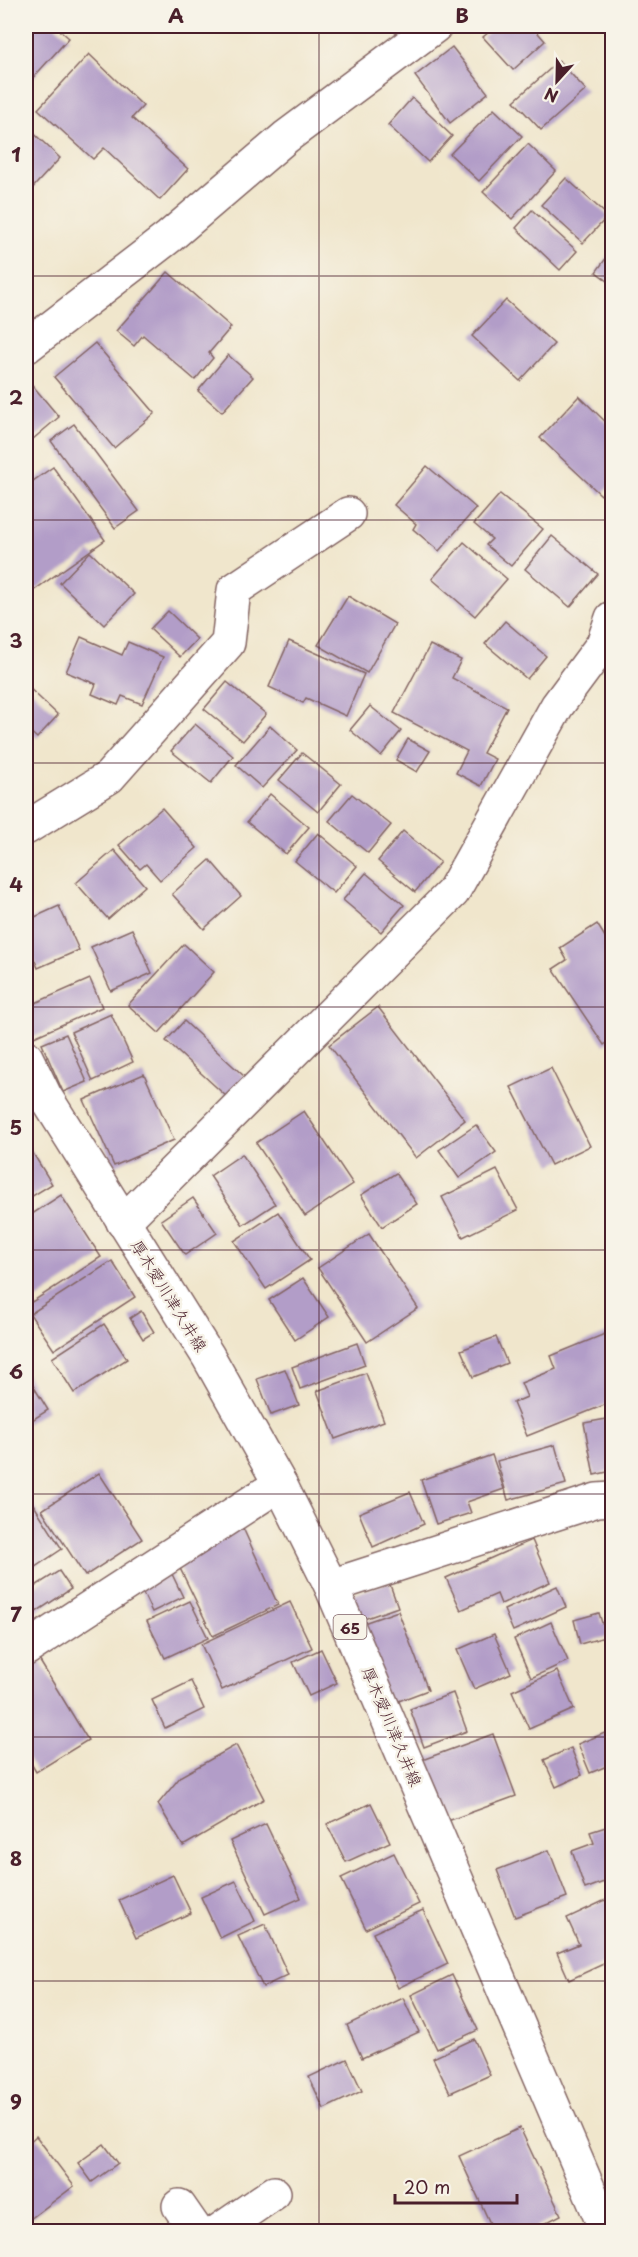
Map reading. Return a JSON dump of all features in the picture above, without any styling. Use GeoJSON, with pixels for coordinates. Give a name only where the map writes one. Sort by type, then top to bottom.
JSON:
{"type":"FeatureCollection","features":[{"type":"Feature","properties":{"kind":"street"},"geometry":{"type":"LineString","coordinates":[[30,336],[169,237],[286,137],[435,26]]}},
{"type":"Feature","properties":{"kind":"street"},"geometry":{"type":"LineString","coordinates":[[26,828],[109,777],[228,643],[234,590],[348,514]]}},
{"type":"Feature","properties":{"kind":"street"},"geometry":{"type":"LineString","coordinates":[[123,1222],[453,892],[557,706],[603,644],[612,618]]}},
{"type":"Feature","properties":{"kind":"street","name":"厚木愛川津久井線"},"geometry":{"type":"LineString","coordinates":[[26,1057],[45,1096],[208,1356],[280,1484],[331,1586],[607,2232]]}},
{"type":"Feature","properties":{"kind":"street"},"geometry":{"type":"LineString","coordinates":[[26,1649],[280,1484]]}},
{"type":"Feature","properties":{"kind":"street"},"geometry":{"type":"LineString","coordinates":[[331,1586],[597,1500],[612,1499]]}},
{"type":"Feature","properties":{"kind":"street"},"geometry":{"type":"LineString","coordinates":[[217,2232],[274,2193]]}},
{"type":"Feature","properties":{"kind":"building"},"geometry":{"type":"Polygon","coordinates":[[[26,26],[55,26],[69,38],[31,80],[26,75],[26,26]]]}},
{"type":"Feature","properties":{"kind":"building"},"geometry":{"type":"Polygon","coordinates":[[[496,26],[532,26],[545,41],[513,70],[483,37],[496,26]]]}},
{"type":"Feature","properties":{"kind":"building"},"geometry":{"type":"Polygon","coordinates":[[[452,47],[488,93],[450,123],[415,76],[452,47]]]}},
{"type":"Feature","properties":{"kind":"building"},"geometry":{"type":"Polygon","coordinates":[[[89,54],[143,106],[132,118],[188,169],[160,200],[104,148],[93,159],[38,109],[89,54]]]}},
{"type":"Feature","properties":{"kind":"building"},"geometry":{"type":"Polygon","coordinates":[[[559,61],[586,90],[541,130],[514,101],[559,61]]]}},
{"type":"Feature","properties":{"kind":"building"},"geometry":{"type":"Polygon","coordinates":[[[412,98],[452,136],[428,162],[388,125],[412,98]]]}},
{"type":"Feature","properties":{"kind":"building"},"geometry":{"type":"Polygon","coordinates":[[[494,109],[522,136],[479,181],[450,154],[494,109]]]}},
{"type":"Feature","properties":{"kind":"building"},"geometry":{"type":"Polygon","coordinates":[[[26,126],[60,158],[26,195],[26,126]]]}},
{"type":"Feature","properties":{"kind":"building"},"geometry":{"type":"Polygon","coordinates":[[[528,144],[556,171],[512,219],[483,192],[528,144]]]}},
{"type":"Feature","properties":{"kind":"building"},"geometry":{"type":"Polygon","coordinates":[[[566,178],[608,216],[583,243],[541,205],[566,178]]]}},
{"type":"Feature","properties":{"kind":"building"},"geometry":{"type":"Polygon","coordinates":[[[532,210],[577,251],[560,270],[516,228],[532,210]]]}},
{"type":"Feature","properties":{"kind":"building"},"geometry":{"type":"Polygon","coordinates":[[[612,250],[612,284],[596,272],[612,250]]]}},
{"type":"Feature","properties":{"kind":"building"},"geometry":{"type":"Polygon","coordinates":[[[168,272],[231,327],[209,353],[213,358],[195,380],[143,335],[134,346],[116,331],[168,272]]]}},
{"type":"Feature","properties":{"kind":"building"},"geometry":{"type":"Polygon","coordinates":[[[506,300],[554,344],[520,381],[472,336],[506,300]]]}},
{"type":"Feature","properties":{"kind":"building"},"geometry":{"type":"Polygon","coordinates":[[[95,343],[155,413],[114,448],[54,377],[95,343]]]}},
{"type":"Feature","properties":{"kind":"building"},"geometry":{"type":"Polygon","coordinates":[[[228,355],[253,377],[222,412],[198,391],[228,355]]]}},
{"type":"Feature","properties":{"kind":"building"},"geometry":{"type":"Polygon","coordinates":[[[28,380],[59,417],[26,445],[26,382],[28,380]]]}},
{"type":"Feature","properties":{"kind":"building"},"geometry":{"type":"Polygon","coordinates":[[[579,396],[612,428],[612,483],[601,495],[540,438],[579,396]]]}},
{"type":"Feature","properties":{"kind":"building"},"geometry":{"type":"Polygon","coordinates":[[[74,424],[139,511],[115,528],[51,441],[74,424]]]}},
{"type":"Feature","properties":{"kind":"building"},"geometry":{"type":"Polygon","coordinates":[[[427,466],[476,508],[439,551],[413,529],[416,524],[394,505],[427,466]]]}},
{"type":"Feature","properties":{"kind":"building"},"geometry":{"type":"Polygon","coordinates":[[[53,467],[105,540],[26,596],[26,486],[53,467]]]}},
{"type":"Feature","properties":{"kind":"building"},"geometry":{"type":"Polygon","coordinates":[[[500,494],[543,529],[511,566],[486,545],[492,539],[474,524],[500,494]]]}},
{"type":"Feature","properties":{"kind":"building"},"geometry":{"type":"Polygon","coordinates":[[[552,536],[598,574],[570,607],[525,569],[552,536]]]}},
{"type":"Feature","properties":{"kind":"building"},"geometry":{"type":"Polygon","coordinates":[[[464,542],[507,579],[475,616],[432,579],[464,542]]]}},
{"type":"Feature","properties":{"kind":"building"},"geometry":{"type":"Polygon","coordinates":[[[90,552],[134,594],[104,625],[60,583],[90,552]]]}},
{"type":"Feature","properties":{"kind":"building"},"geometry":{"type":"Polygon","coordinates":[[[26,596],[32,604],[26,609],[26,596]]]}},
{"type":"Feature","properties":{"kind":"building"},"geometry":{"type":"Polygon","coordinates":[[[348,596],[395,624],[367,673],[318,645],[348,596]]]}},
{"type":"Feature","properties":{"kind":"building"},"geometry":{"type":"Polygon","coordinates":[[[168,611],[197,639],[180,657],[150,629],[168,611]]]}},
{"type":"Feature","properties":{"kind":"building"},"geometry":{"type":"Polygon","coordinates":[[[505,621],[546,656],[527,679],[485,644],[505,621]]]}},
{"type":"Feature","properties":{"kind":"building"},"geometry":{"type":"Polygon","coordinates":[[[81,637],[122,655],[128,642],[163,657],[142,704],[122,696],[118,705],[92,694],[96,684],[66,672],[81,637]]]}},
{"type":"Feature","properties":{"kind":"building"},"geometry":{"type":"Polygon","coordinates":[[[289,641],[364,674],[346,716],[306,698],[303,703],[269,687],[289,641]]]}},
{"type":"Feature","properties":{"kind":"building"},"geometry":{"type":"Polygon","coordinates":[[[430,645],[461,660],[452,678],[507,707],[483,753],[495,759],[481,786],[456,773],[467,751],[394,713],[430,645]]]}},
{"type":"Feature","properties":{"kind":"building"},"geometry":{"type":"Polygon","coordinates":[[[227,682],[266,714],[243,741],[204,709],[227,682]]]}},
{"type":"Feature","properties":{"kind":"building"},"geometry":{"type":"Polygon","coordinates":[[[26,685],[58,715],[37,738],[26,728],[26,685]]]}},
{"type":"Feature","properties":{"kind":"building"},"geometry":{"type":"Polygon","coordinates":[[[370,706],[401,731],[381,756],[350,730],[370,706]]]}},
{"type":"Feature","properties":{"kind":"building"},"geometry":{"type":"Polygon","coordinates":[[[195,724],[233,756],[211,783],[171,751],[195,724]]]}},
{"type":"Feature","properties":{"kind":"building"},"geometry":{"type":"Polygon","coordinates":[[[270,726],[297,750],[262,788],[236,765],[270,726]]]}},
{"type":"Feature","properties":{"kind":"building"},"geometry":{"type":"Polygon","coordinates":[[[408,739],[430,751],[417,772],[396,760],[408,739]]]}},
{"type":"Feature","properties":{"kind":"building"},"geometry":{"type":"Polygon","coordinates":[[[302,753],[341,784],[318,812],[279,780],[302,753]]]}},
{"type":"Feature","properties":{"kind":"building"},"geometry":{"type":"Polygon","coordinates":[[[270,794],[309,827],[286,854],[247,822],[270,794]]]}},
{"type":"Feature","properties":{"kind":"building"},"geometry":{"type":"Polygon","coordinates":[[[352,794],[391,825],[368,853],[329,821],[352,794]]]}},
{"type":"Feature","properties":{"kind":"building"},"geometry":{"type":"Polygon","coordinates":[[[162,808],[197,848],[160,880],[146,864],[140,869],[119,845],[162,808]]]}},
{"type":"Feature","properties":{"kind":"building"},"geometry":{"type":"Polygon","coordinates":[[[403,831],[440,862],[415,892],[378,861],[403,831]]]}},
{"type":"Feature","properties":{"kind":"building"},"geometry":{"type":"Polygon","coordinates":[[[318,833],[357,866],[334,893],[295,861],[318,833]]]}},
{"type":"Feature","properties":{"kind":"building"},"geometry":{"type":"Polygon","coordinates":[[[114,850],[145,886],[108,919],[76,883],[114,850]]]}},
{"type":"Feature","properties":{"kind":"building"},"geometry":{"type":"Polygon","coordinates":[[[210,860],[241,896],[204,929],[172,894],[210,860]]]}},
{"type":"Feature","properties":{"kind":"building"},"geometry":{"type":"Polygon","coordinates":[[[366,873],[404,905],[381,932],[343,900],[366,873]]]}},
{"type":"Feature","properties":{"kind":"building"},"geometry":{"type":"Polygon","coordinates":[[[59,906],[79,950],[38,968],[26,940],[26,921],[59,906]]]}},
{"type":"Feature","properties":{"kind":"building"},"geometry":{"type":"Polygon","coordinates":[[[597,924],[612,948],[612,1039],[604,1045],[553,969],[567,960],[560,948],[597,924]]]}},
{"type":"Feature","properties":{"kind":"building"},"geometry":{"type":"Polygon","coordinates":[[[132,929],[152,973],[111,991],[91,947],[132,929]]]}},
{"type":"Feature","properties":{"kind":"building"},"geometry":{"type":"Polygon","coordinates":[[[184,944],[214,972],[159,1033],[128,1005],[184,944]]]}},
{"type":"Feature","properties":{"kind":"building"},"geometry":{"type":"Polygon","coordinates":[[[90,979],[102,1007],[34,1037],[26,1018],[26,1007],[90,979]]]}},
{"type":"Feature","properties":{"kind":"building"},"geometry":{"type":"Polygon","coordinates":[[[378,1007],[465,1120],[416,1158],[329,1045],[378,1007]]]}},
{"type":"Feature","properties":{"kind":"building"},"geometry":{"type":"Polygon","coordinates":[[[111,1014],[133,1062],[93,1081],[71,1032],[111,1014]]]}},
{"type":"Feature","properties":{"kind":"building"},"geometry":{"type":"Polygon","coordinates":[[[184,1021],[245,1077],[227,1097],[166,1041],[184,1021]]]}},
{"type":"Feature","properties":{"kind":"building"},"geometry":{"type":"Polygon","coordinates":[[[66,1034],[87,1082],[63,1092],[42,1044],[66,1034]]]}},
{"type":"Feature","properties":{"kind":"building"},"geometry":{"type":"Polygon","coordinates":[[[551,1068],[590,1146],[551,1165],[511,1087],[551,1068]]]}},
{"type":"Feature","properties":{"kind":"building"},"geometry":{"type":"Polygon","coordinates":[[[144,1074],[174,1140],[114,1166],[84,1100],[144,1074]]]}},
{"type":"Feature","properties":{"kind":"building"},"geometry":{"type":"Polygon","coordinates":[[[304,1111],[353,1184],[305,1216],[256,1143],[304,1111]]]}},
{"type":"Feature","properties":{"kind":"building"},"geometry":{"type":"Polygon","coordinates":[[[476,1125],[496,1152],[459,1178],[439,1150],[476,1125]]]}},
{"type":"Feature","properties":{"kind":"building"},"geometry":{"type":"Polygon","coordinates":[[[26,1142],[52,1184],[26,1200],[26,1142]]]}},
{"type":"Feature","properties":{"kind":"building"},"geometry":{"type":"Polygon","coordinates":[[[242,1154],[275,1204],[243,1225],[210,1176],[242,1154]]]}},
{"type":"Feature","properties":{"kind":"building"},"geometry":{"type":"Polygon","coordinates":[[[497,1170],[518,1210],[463,1237],[442,1197],[497,1170]]]}},
{"type":"Feature","properties":{"kind":"building"},"geometry":{"type":"Polygon","coordinates":[[[396,1173],[417,1204],[382,1227],[361,1195],[396,1173]]]}},
{"type":"Feature","properties":{"kind":"building"},"geometry":{"type":"Polygon","coordinates":[[[61,1195],[101,1257],[32,1302],[26,1292],[26,1218],[61,1195]]]}},
{"type":"Feature","properties":{"kind":"building"},"geometry":{"type":"Polygon","coordinates":[[[193,1198],[217,1233],[185,1255],[161,1220],[193,1198]]]}},
{"type":"Feature","properties":{"kind":"building"},"geometry":{"type":"Polygon","coordinates":[[[278,1212],[310,1260],[266,1289],[234,1241],[278,1212]]]}},
{"type":"Feature","properties":{"kind":"building"},"geometry":{"type":"Polygon","coordinates":[[[369,1234],[418,1308],[367,1342],[318,1268],[369,1234]]]}},
{"type":"Feature","properties":{"kind":"building"},"geometry":{"type":"Polygon","coordinates":[[[112,1261],[135,1297],[54,1350],[30,1314],[112,1261]]]}},
{"type":"Feature","properties":{"kind":"building"},"geometry":{"type":"Polygon","coordinates":[[[303,1278],[329,1317],[295,1340],[269,1300],[303,1278]]]}},
{"type":"Feature","properties":{"kind":"building"},"geometry":{"type":"Polygon","coordinates":[[[141,1311],[154,1332],[143,1339],[130,1318],[141,1311]]]}},
{"type":"Feature","properties":{"kind":"building"},"geometry":{"type":"Polygon","coordinates":[[[104,1324],[127,1359],[74,1393],[52,1358],[104,1324]]]}},
{"type":"Feature","properties":{"kind":"building"},"geometry":{"type":"Polygon","coordinates":[[[612,1331],[612,1402],[527,1436],[513,1403],[527,1397],[521,1383],[556,1369],[551,1356],[612,1331]]]}},
{"type":"Feature","properties":{"kind":"building"},"geometry":{"type":"Polygon","coordinates":[[[496,1337],[507,1363],[473,1377],[461,1350],[496,1337]]]}},
{"type":"Feature","properties":{"kind":"building"},"geometry":{"type":"Polygon","coordinates":[[[357,1343],[365,1365],[300,1389],[292,1367],[357,1343]]]}},
{"type":"Feature","properties":{"kind":"building"},"geometry":{"type":"Polygon","coordinates":[[[285,1369],[299,1405],[271,1415],[257,1379],[285,1369]]]}},
{"type":"Feature","properties":{"kind":"building"},"geometry":{"type":"Polygon","coordinates":[[[366,1373],[384,1421],[335,1439],[317,1391],[366,1373]]]}},
{"type":"Feature","properties":{"kind":"building"},"geometry":{"type":"Polygon","coordinates":[[[26,1374],[48,1410],[26,1424],[26,1374]]]}},
{"type":"Feature","properties":{"kind":"building"},"geometry":{"type":"Polygon","coordinates":[[[612,1418],[612,1471],[594,1475],[584,1423],[612,1418]]]}},
{"type":"Feature","properties":{"kind":"building"},"geometry":{"type":"Polygon","coordinates":[[[555,1445],[566,1484],[508,1500],[497,1461],[555,1445]]]}},
{"type":"Feature","properties":{"kind":"building"},"geometry":{"type":"Polygon","coordinates":[[[492,1455],[504,1489],[467,1502],[471,1513],[436,1524],[421,1480],[492,1455]]]}},
{"type":"Feature","properties":{"kind":"building"},"geometry":{"type":"Polygon","coordinates":[[[99,1473],[142,1539],[85,1576],[42,1510],[99,1473]]]}},
{"type":"Feature","properties":{"kind":"building"},"geometry":{"type":"Polygon","coordinates":[[[410,1492],[424,1524],[373,1547],[359,1513],[410,1492]]]}},
{"type":"Feature","properties":{"kind":"building"},"geometry":{"type":"Polygon","coordinates":[[[33,1504],[62,1549],[26,1573],[26,1509],[33,1504]]]}},
{"type":"Feature","properties":{"kind":"building"},"geometry":{"type":"Polygon","coordinates":[[[243,1528],[278,1605],[213,1636],[176,1560],[243,1528]]]}},
{"type":"Feature","properties":{"kind":"building"},"geometry":{"type":"Polygon","coordinates":[[[532,1540],[550,1582],[501,1604],[497,1594],[461,1610],[446,1578],[532,1540]]]}},
{"type":"Feature","properties":{"kind":"building"},"geometry":{"type":"Polygon","coordinates":[[[59,1571],[71,1589],[30,1616],[26,1609],[26,1592],[59,1571]]]}},
{"type":"Feature","properties":{"kind":"building"},"geometry":{"type":"Polygon","coordinates":[[[171,1572],[183,1597],[152,1612],[140,1587],[171,1572]]]}},
{"type":"Feature","properties":{"kind":"building"},"geometry":{"type":"Polygon","coordinates":[[[389,1582],[398,1607],[358,1621],[348,1597],[389,1582]]]}},
{"type":"Feature","properties":{"kind":"building"},"geometry":{"type":"Polygon","coordinates":[[[557,1586],[566,1607],[513,1631],[504,1610],[557,1586]]]}},
{"type":"Feature","properties":{"kind":"building"},"geometry":{"type":"Polygon","coordinates":[[[190,1601],[208,1638],[165,1658],[147,1621],[190,1601]]]}},
{"type":"Feature","properties":{"kind":"building"},"geometry":{"type":"Polygon","coordinates":[[[290,1602],[312,1648],[222,1690],[201,1644],[290,1602]]]}},
{"type":"Feature","properties":{"kind":"building"},"geometry":{"type":"Polygon","coordinates":[[[398,1611],[428,1690],[388,1705],[358,1625],[398,1611]]]}},
{"type":"Feature","properties":{"kind":"building"},"geometry":{"type":"Polygon","coordinates":[[[599,1613],[602,1623],[612,1620],[612,1635],[580,1644],[574,1620],[599,1613]]]}},
{"type":"Feature","properties":{"kind":"building"},"geometry":{"type":"Polygon","coordinates":[[[551,1622],[568,1661],[531,1678],[514,1639],[551,1622]]]}},
{"type":"Feature","properties":{"kind":"building"},"geometry":{"type":"Polygon","coordinates":[[[494,1634],[511,1673],[474,1689],[457,1650],[494,1634]]]}},
{"type":"Feature","properties":{"kind":"building"},"geometry":{"type":"Polygon","coordinates":[[[321,1649],[337,1683],[309,1696],[293,1662],[321,1649]]]}},
{"type":"Feature","properties":{"kind":"building"},"geometry":{"type":"Polygon","coordinates":[[[38,1658],[88,1740],[36,1772],[26,1755],[26,1666],[38,1658]]]}},
{"type":"Feature","properties":{"kind":"building"},"geometry":{"type":"Polygon","coordinates":[[[557,1671],[574,1709],[529,1729],[512,1691],[557,1671]]]}},
{"type":"Feature","properties":{"kind":"building"},"geometry":{"type":"Polygon","coordinates":[[[191,1681],[204,1709],[165,1728],[152,1700],[191,1681]]]}},
{"type":"Feature","properties":{"kind":"building"},"geometry":{"type":"Polygon","coordinates":[[[453,1693],[467,1731],[424,1747],[410,1709],[453,1693]]]}},
{"type":"Feature","properties":{"kind":"building"},"geometry":{"type":"Polygon","coordinates":[[[612,1730],[612,1764],[590,1773],[578,1744],[612,1730]]]}},
{"type":"Feature","properties":{"kind":"building"},"geometry":{"type":"Polygon","coordinates":[[[493,1734],[516,1796],[445,1822],[422,1760],[493,1734]]]}},
{"type":"Feature","properties":{"kind":"building"},"geometry":{"type":"Polygon","coordinates":[[[236,1745],[264,1799],[183,1846],[158,1804],[181,1776],[236,1745]]]}},
{"type":"Feature","properties":{"kind":"building"},"geometry":{"type":"Polygon","coordinates":[[[571,1748],[582,1775],[556,1787],[544,1760],[571,1748]]]}},
{"type":"Feature","properties":{"kind":"building"},"geometry":{"type":"Polygon","coordinates":[[[371,1803],[390,1842],[346,1862],[327,1824],[371,1803]]]}},
{"type":"Feature","properties":{"kind":"building"},"geometry":{"type":"Polygon","coordinates":[[[266,1824],[301,1898],[265,1914],[230,1841],[266,1824]]]}},
{"type":"Feature","properties":{"kind":"building"},"geometry":{"type":"Polygon","coordinates":[[[612,1825],[612,1879],[585,1889],[572,1851],[594,1843],[590,1832],[612,1825]]]}},
{"type":"Feature","properties":{"kind":"building"},"geometry":{"type":"Polygon","coordinates":[[[549,1850],[567,1897],[515,1917],[497,1870],[549,1850]]]}},
{"type":"Feature","properties":{"kind":"building"},"geometry":{"type":"Polygon","coordinates":[[[394,1853],[419,1904],[366,1929],[341,1878],[394,1853]]]}},
{"type":"Feature","properties":{"kind":"building"},"geometry":{"type":"Polygon","coordinates":[[[173,1875],[191,1913],[136,1938],[119,1900],[173,1875]]]}},
{"type":"Feature","properties":{"kind":"building"},"geometry":{"type":"Polygon","coordinates":[[[236,1881],[255,1921],[220,1938],[201,1897],[236,1881]]]}},
{"type":"Feature","properties":{"kind":"building"},"geometry":{"type":"Polygon","coordinates":[[[612,1897],[612,1960],[569,1980],[557,1953],[579,1944],[567,1918],[612,1897]]]}},
{"type":"Feature","properties":{"kind":"building"},"geometry":{"type":"Polygon","coordinates":[[[423,1910],[448,1964],[398,1988],[373,1933],[423,1910]]]}},
{"type":"Feature","properties":{"kind":"building"},"geometry":{"type":"Polygon","coordinates":[[[265,1924],[288,1975],[263,1987],[238,1936],[265,1924]]]}},
{"type":"Feature","properties":{"kind":"building"},"geometry":{"type":"Polygon","coordinates":[[[452,1975],[478,2030],[437,2049],[411,1995],[452,1975]]]}},
{"type":"Feature","properties":{"kind":"building"},"geometry":{"type":"Polygon","coordinates":[[[403,1998],[419,2032],[362,2058],[347,2025],[403,1998]]]}},
{"type":"Feature","properties":{"kind":"building"},"geometry":{"type":"Polygon","coordinates":[[[474,2039],[490,2075],[450,2093],[433,2058],[474,2039]]]}},
{"type":"Feature","properties":{"kind":"building"},"geometry":{"type":"Polygon","coordinates":[[[347,2059],[362,2091],[324,2109],[309,2077],[347,2059]]]}},
{"type":"Feature","properties":{"kind":"building"},"geometry":{"type":"Polygon","coordinates":[[[520,2128],[561,2215],[528,2232],[494,2232],[459,2156],[520,2128]]]}},
{"type":"Feature","properties":{"kind":"building"},"geometry":{"type":"Polygon","coordinates":[[[36,2136],[74,2186],[26,2222],[26,2145],[36,2136]]]}},
{"type":"Feature","properties":{"kind":"building"},"geometry":{"type":"Polygon","coordinates":[[[104,2144],[118,2163],[92,2182],[78,2163],[104,2144]]]}}]}
